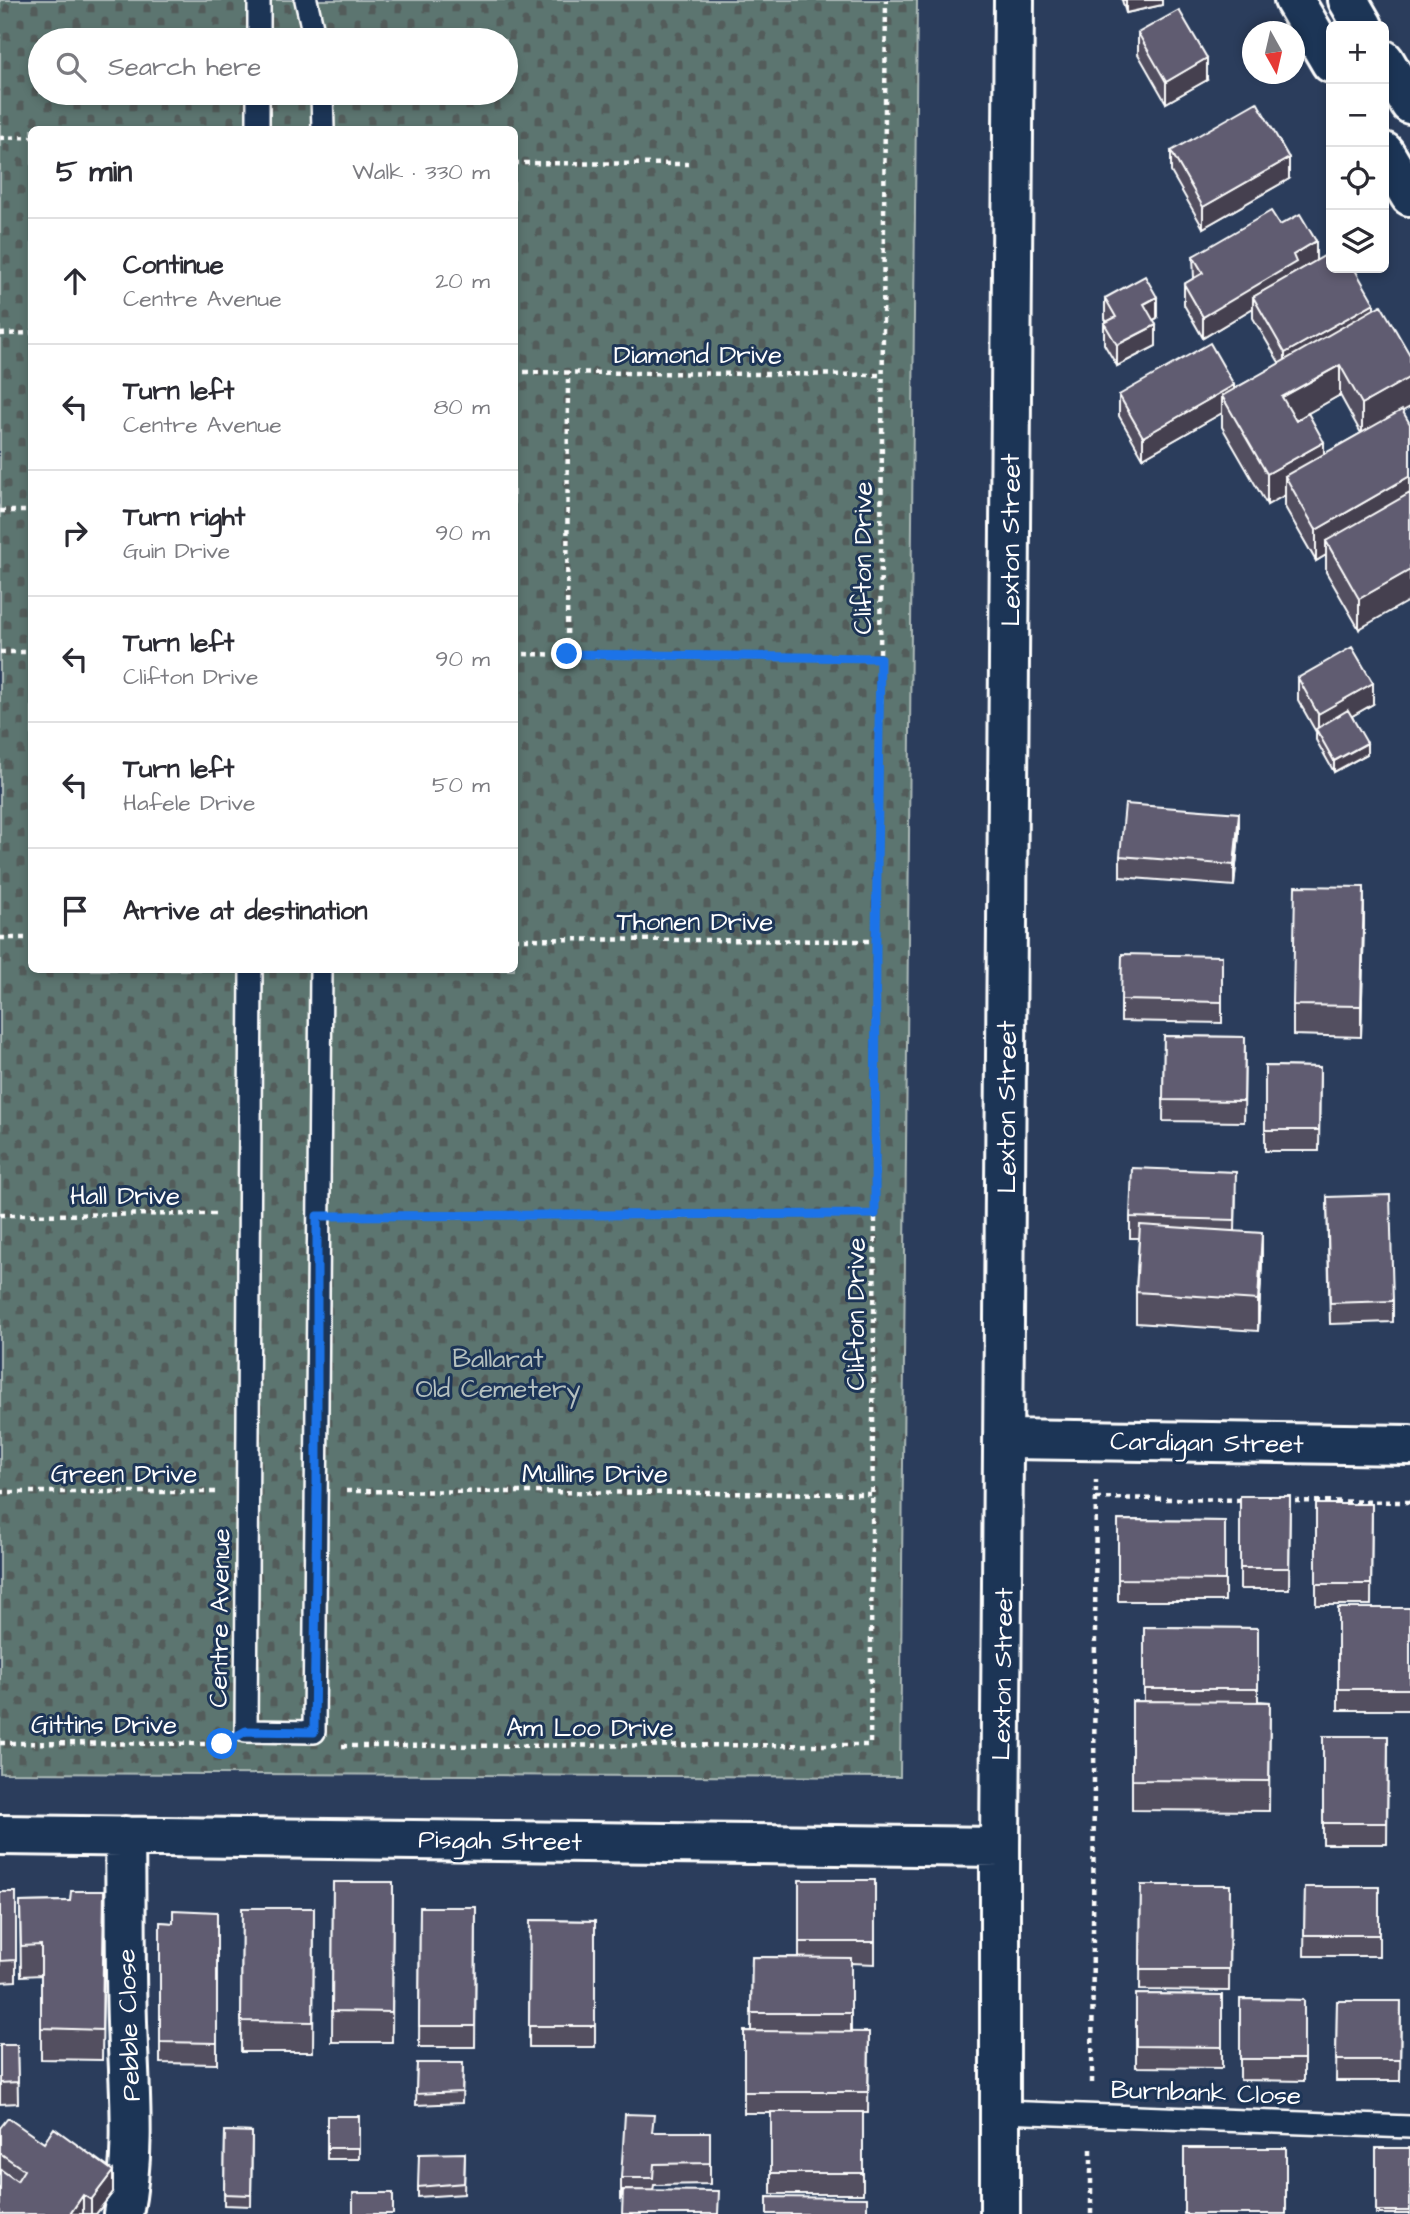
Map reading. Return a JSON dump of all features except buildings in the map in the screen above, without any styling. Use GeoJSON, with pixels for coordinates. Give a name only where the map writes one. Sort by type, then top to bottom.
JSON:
{"type":"FeatureCollection","features":[{"type":"Feature","properties":{"kind":"street","name":"Lexton Street"},"geometry":{"type":"LineString","coordinates":[[1000,2214],[1000,1847],[1014,0]]}},
{"type":"Feature","properties":{"kind":"street"},"geometry":{"type":"LineString","coordinates":[[1294,0],[1326,54]]}},
{"type":"Feature","properties":{"kind":"street"},"geometry":{"type":"LineString","coordinates":[[1348,0],[1360,21]]}},
{"type":"Feature","properties":{"kind":"street"},"geometry":{"type":"LineString","coordinates":[[1389,68],[1410,104]]}},
{"type":"Feature","properties":{"kind":"street"},"geometry":{"type":"LineString","coordinates":[[1389,160],[1410,196]]}},
{"type":"Feature","properties":{"kind":"street","name":"Cardigan Street"},"geometry":{"type":"LineString","coordinates":[[1004,1439],[1410,1445]]}},
{"type":"Feature","properties":{"kind":"street","name":"Pisgah Street"},"geometry":{"type":"LineString","coordinates":[[0,1835],[1000,1847]]}},
{"type":"Feature","properties":{"kind":"street","name":"Pebble Close"},"geometry":{"type":"LineString","coordinates":[[123,2214],[129,2185],[131,2128],[125,1973],[125,1836]]}},
{"type":"Feature","properties":{"kind":"lane"},"geometry":{"type":"LineString","coordinates":[[259,0],[259,28]]}},
{"type":"Feature","properties":{"kind":"lane"},"geometry":{"type":"LineString","coordinates":[[306,0],[312,28]]}},
{"type":"Feature","properties":{"kind":"lane"},"geometry":{"type":"LineString","coordinates":[[258,105],[258,126]]}},
{"type":"Feature","properties":{"kind":"lane"},"geometry":{"type":"LineString","coordinates":[[322,105],[323,126]]}},
{"type":"Feature","properties":{"kind":"lane","name":"Centre Avenue"},"geometry":{"type":"LineString","coordinates":[[251,973],[246,1731],[314,1732]]}},
{"type":"Feature","properties":{"kind":"lane"},"geometry":{"type":"LineString","coordinates":[[314,1732],[321,973]]}},
{"type":"Feature","properties":{"kind":"lane","name":"Burnbank Close"},"geometry":{"type":"LineString","coordinates":[[1000,2112],[1410,2127]]}},
{"type":"Feature","properties":{"kind":"path","name":"Clifton Drive"},"geometry":{"type":"LineString","coordinates":[[870,1745],[886,0]]}},
{"type":"Feature","properties":{"kind":"path"},"geometry":{"type":"LineString","coordinates":[[0,138],[28,137]]}},
{"type":"Feature","properties":{"kind":"path"},"geometry":{"type":"LineString","coordinates":[[518,163],[688,164]]}},
{"type":"Feature","properties":{"kind":"path"},"geometry":{"type":"LineString","coordinates":[[0,334],[28,333]]}},
{"type":"Feature","properties":{"kind":"path","name":"Diamond Drive"},"geometry":{"type":"LineString","coordinates":[[518,372],[881,374]]}},
{"type":"Feature","properties":{"kind":"path"},"geometry":{"type":"LineString","coordinates":[[567,654],[568,372]]}},
{"type":"Feature","properties":{"kind":"path"},"geometry":{"type":"LineString","coordinates":[[0,511],[28,511]]}},
{"type":"Feature","properties":{"kind":"path"},"geometry":{"type":"LineString","coordinates":[[0,652],[28,652]]}},
{"type":"Feature","properties":{"kind":"path"},"geometry":{"type":"LineString","coordinates":[[518,654],[880,658]]}},
{"type":"Feature","properties":{"kind":"path"},"geometry":{"type":"LineString","coordinates":[[0,938],[28,938]]}},
{"type":"Feature","properties":{"kind":"path","name":"Thonen Drive"},"geometry":{"type":"LineString","coordinates":[[518,939],[876,941]]}},
{"type":"Feature","properties":{"kind":"path","name":"Hall Drive"},"geometry":{"type":"LineString","coordinates":[[0,1214],[250,1214]]}},
{"type":"Feature","properties":{"kind":"path"},"geometry":{"type":"LineString","coordinates":[[317,1216],[875,1214]]}},
{"type":"Feature","properties":{"kind":"path"},"geometry":{"type":"LineString","coordinates":[[1091,2214],[1096,1440]]}},
{"type":"Feature","properties":{"kind":"path","name":"Mullins Drive"},"geometry":{"type":"LineString","coordinates":[[317,1491],[873,1494]]}},
{"type":"Feature","properties":{"kind":"path","name":"Green Drive"},"geometry":{"type":"LineString","coordinates":[[0,1492],[248,1492]]}},
{"type":"Feature","properties":{"kind":"path"},"geometry":{"type":"LineString","coordinates":[[1096,1498],[1245,1500]]}},
{"type":"Feature","properties":{"kind":"path"},"geometry":{"type":"LineString","coordinates":[[1273,1500],[1410,1502]]}},
{"type":"Feature","properties":{"kind":"path","name":"Gittins Drive"},"geometry":{"type":"LineString","coordinates":[[0,1743],[222,1744],[246,1731]]}},
{"type":"Feature","properties":{"kind":"path","name":"Am Loo Drive"},"geometry":{"type":"LineString","coordinates":[[314,1732],[336,1746],[870,1745]]}},
{"type":"Feature","properties":{"kind":"green space","name":"Ballarat Old Cemetery"},"geometry":{"type":"Polygon","coordinates":[[[0,0],[917,0],[900,1777],[0,1773],[0,0]]]}},
{"type":"Feature","properties":{"kind":"route"},"geometry":{"type":"LineString","coordinates":[[222,1744],[246,1731],[314,1732],[317,1216],[875,1214],[880,658],[567,654]]}}]}
